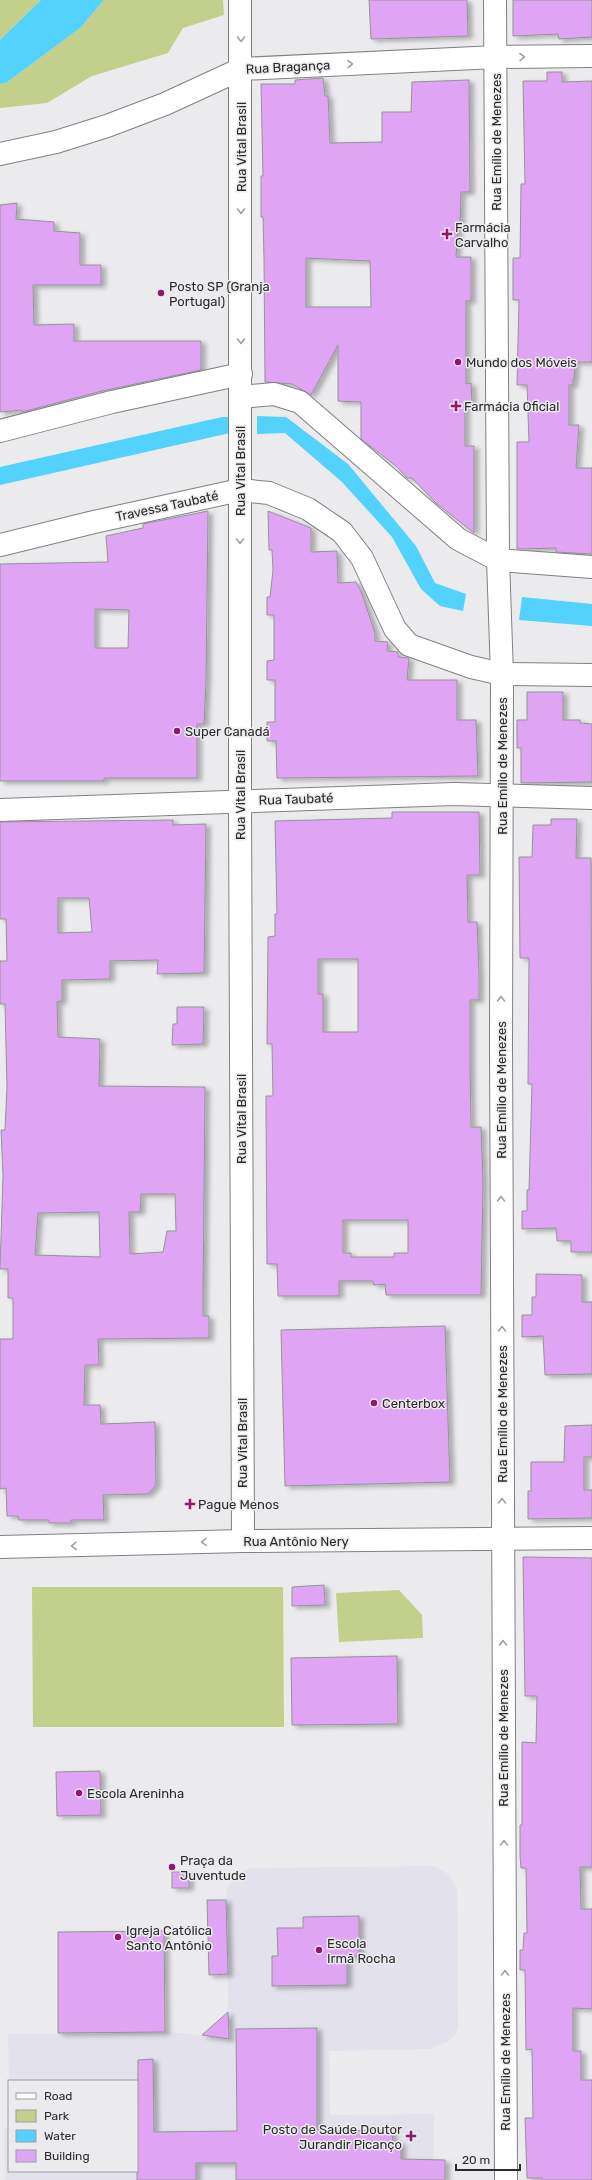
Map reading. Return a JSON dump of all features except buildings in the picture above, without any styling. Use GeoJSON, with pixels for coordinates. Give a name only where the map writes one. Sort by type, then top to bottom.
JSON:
{"type":"FeatureCollection","features":[{"type":"Feature","properties":{"kind":"street","name":"Rua Vital Brasil"},"geometry":{"type":"LineString","coordinates":[[240,0],[240,800],[243,1541]]}},
{"type":"Feature","properties":{"kind":"street","name":"Rua Emílio de Menezes"},"geometry":{"type":"LineString","coordinates":[[495,0],[498,560],[502,674],[502,1540],[506,2180]]}},
{"type":"Feature","properties":{"kind":"street","name":"Rua Bragança"},"geometry":{"type":"LineString","coordinates":[[0,154],[56,142],[107,126],[165,104],[241,69],[496,58],[592,56]]}},
{"type":"Feature","properties":{"kind":"street"},"geometry":{"type":"LineString","coordinates":[[0,431],[112,402],[241,374]]}},
{"type":"Feature","properties":{"kind":"street"},"geometry":{"type":"LineString","coordinates":[[240,397],[274,394],[300,402],[458,539],[498,560],[592,567]]}},
{"type":"Feature","properties":{"kind":"street","name":"Travessa Taubaté"},"geometry":{"type":"LineString","coordinates":[[0,545],[94,522],[240,490],[269,493],[308,509],[342,532],[362,558],[395,629],[409,645],[471,667],[502,674],[592,675]]}},
{"type":"Feature","properties":{"kind":"street","name":"Rua Taubaté"},"geometry":{"type":"LineString","coordinates":[[0,810],[240,800],[454,794],[592,798]]}},
{"type":"Feature","properties":{"kind":"street","name":"Rua Antônio Nery"},"geometry":{"type":"LineString","coordinates":[[0,1548],[243,1541],[502,1540],[592,1538]]}},
{"type":"Feature","properties":{"kind":"shaded area"},"geometry":{"type":"Polygon","coordinates":[[[436,1866],[449,1875],[457,1888],[458,2027],[455,2035],[449,2041],[430,2049],[329,2051],[330,2115],[434,2114],[433,2159],[445,2160],[445,2180],[5,2180],[4,2130],[8,2126],[8,2172],[138,2172],[138,2080],[9,2080],[8,2034],[165,2032],[202,2035],[227,2013],[226,1895],[228,1886],[241,1873],[250,1868],[436,1866]]]}},
{"type":"Feature","properties":{"kind":"green space"},"geometry":{"type":"Polygon","coordinates":[[[0,0],[41,0],[0,40],[0,0]]]}},
{"type":"Feature","properties":{"kind":"green space"},"geometry":{"type":"Polygon","coordinates":[[[104,0],[223,0],[224,15],[183,28],[168,53],[92,76],[47,103],[0,108],[0,84],[6,83],[80,28],[104,0]]]}},
{"type":"Feature","properties":{"kind":"green space"},"geometry":{"type":"Polygon","coordinates":[[[32,1587],[283,1587],[284,1727],[33,1727],[32,1587]]]}},
{"type":"Feature","properties":{"kind":"green space"},"geometry":{"type":"Polygon","coordinates":[[[399,1590],[422,1615],[423,1638],[339,1642],[336,1593],[399,1590]]]}},
{"type":"Feature","properties":{"kind":"water"},"geometry":{"type":"Polygon","coordinates":[[[41,0],[104,0],[80,28],[6,83],[0,84],[0,40],[41,0]]]}},
{"type":"Feature","properties":{"kind":"water"},"geometry":{"type":"Polygon","coordinates":[[[257,416],[286,417],[348,464],[416,546],[435,583],[466,594],[463,611],[440,606],[421,589],[392,537],[342,482],[285,433],[257,434],[257,416]]]}},
{"type":"Feature","properties":{"kind":"water"},"geometry":{"type":"Polygon","coordinates":[[[222,417],[230,417],[230,433],[0,485],[0,467],[222,417]]]}},
{"type":"Feature","properties":{"kind":"water"},"geometry":{"type":"Polygon","coordinates":[[[522,597],[592,604],[592,626],[519,620],[522,597]]]}},
{"type":"Feature","properties":{"kind":"place","name":"Farmácia Carvalho"},"geometry":{"type":"Point","coordinates":[447,234]}},
{"type":"Feature","properties":{"kind":"place","name":"Posto SP (Granja Portugal)"},"geometry":{"type":"Point","coordinates":[161,293]}},
{"type":"Feature","properties":{"kind":"place","name":"Mundo dos Móveis"},"geometry":{"type":"Point","coordinates":[458,362]}},
{"type":"Feature","properties":{"kind":"place","name":"Farmácia Oficial"},"geometry":{"type":"Point","coordinates":[456,406]}},
{"type":"Feature","properties":{"kind":"place","name":"Super Canadá"},"geometry":{"type":"Point","coordinates":[177,731]}},
{"type":"Feature","properties":{"kind":"place","name":"Centerbox"},"geometry":{"type":"Point","coordinates":[374,1403]}},
{"type":"Feature","properties":{"kind":"place","name":"Pague Menos"},"geometry":{"type":"Point","coordinates":[190,1504]}},
{"type":"Feature","properties":{"kind":"place","name":"Escola Areninha"},"geometry":{"type":"Point","coordinates":[79,1793]}},
{"type":"Feature","properties":{"kind":"place","name":"Praça da Juventude"},"geometry":{"type":"Point","coordinates":[172,1867]}},
{"type":"Feature","properties":{"kind":"place","name":"Igreja Católica Santo Antônio"},"geometry":{"type":"Point","coordinates":[118,1937]}},
{"type":"Feature","properties":{"kind":"place","name":"Escola Irmã Rocha"},"geometry":{"type":"Point","coordinates":[319,1950]}},
{"type":"Feature","properties":{"kind":"place","name":"Posto de Saúde Doutor Jurandir Picanço"},"geometry":{"type":"Point","coordinates":[411,2136]}}]}
